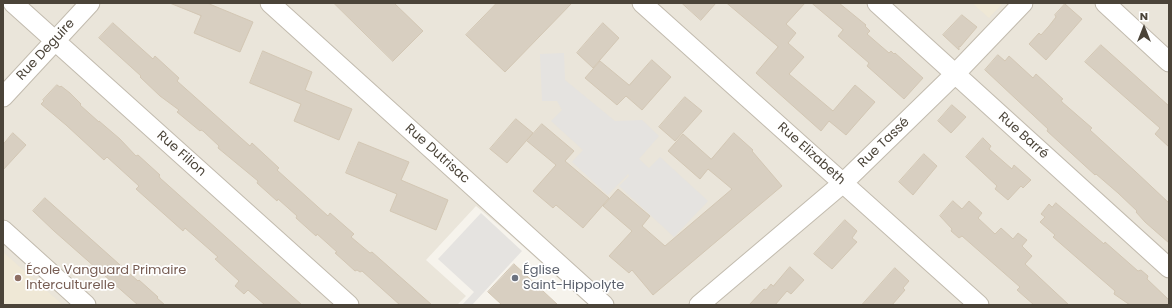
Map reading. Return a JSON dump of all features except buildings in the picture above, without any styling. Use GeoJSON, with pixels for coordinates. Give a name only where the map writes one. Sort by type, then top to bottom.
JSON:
{"type":"FeatureCollection","features":[{"type":"Feature","properties":{"kind":"street","name":"Rue Filion"},"geometry":{"type":"LineString","coordinates":[[13,3],[349,305]]}},
{"type":"Feature","properties":{"kind":"street","name":"Rue Deguire"},"geometry":{"type":"LineString","coordinates":[[3,97],[90,3]]}},
{"type":"Feature","properties":{"kind":"street","name":"Rue Dutrisac"},"geometry":{"type":"LineString","coordinates":[[270,3],[604,305]]}},
{"type":"Feature","properties":{"kind":"street","name":"Rue Elizabeth"},"geometry":{"type":"LineString","coordinates":[[642,3],[843,183],[968,302]]}},
{"type":"Feature","properties":{"kind":"street","name":"Rue Barré"},"geometry":{"type":"LineString","coordinates":[[877,3],[1169,268]]}},
{"type":"Feature","properties":{"kind":"street","name":"Rue Tassé"},"geometry":{"type":"LineString","coordinates":[[699,305],[843,183],[955,74],[1023,3]]}},
{"type":"Feature","properties":{"kind":"street"},"geometry":{"type":"LineString","coordinates":[[1105,3],[1169,62]]}},
{"type":"Feature","properties":{"kind":"street"},"geometry":{"type":"LineString","coordinates":[[3,230],[86,305]]}},
{"type":"Feature","properties":{"kind":"shaded area"},"geometry":{"type":"Polygon","coordinates":[[[3,3],[1169,3],[1169,305],[588,305],[476,206],[426,260],[466,296],[457,305],[3,305],[3,3]]]}},
{"type":"Feature","properties":{"kind":"shaded area"},"geometry":{"type":"Polygon","coordinates":[[[972,3],[1003,3],[989,18],[972,3]]]}},
{"type":"Feature","properties":{"kind":"shaded area"},"geometry":{"type":"Polygon","coordinates":[[[564,53],[565,80],[615,121],[642,120],[659,136],[639,159],[649,168],[660,157],[708,201],[674,237],[619,186],[629,176],[628,174],[608,195],[572,162],[583,150],[551,121],[562,110],[557,101],[542,101],[540,54],[564,53]]]}},
{"type":"Feature","properties":{"kind":"shaded area"},"geometry":{"type":"Polygon","coordinates":[[[481,213],[522,251],[472,305],[462,305],[474,292],[438,259],[481,213]]]}},
{"type":"Feature","properties":{"kind":"shaded area","name":"École Vanguard Primaire Interculturelle"},"geometry":{"type":"Polygon","coordinates":[[[3,252],[63,305],[3,305],[3,252]]]}},
{"type":"Feature","properties":{"kind":"place","name":"École Vanguard Primaire Interculturelle"},"geometry":{"type":"Point","coordinates":[18,278]}},
{"type":"Feature","properties":{"kind":"place","name":"Église Saint-Hippolyte"},"geometry":{"type":"Point","coordinates":[515,278]}}]}
